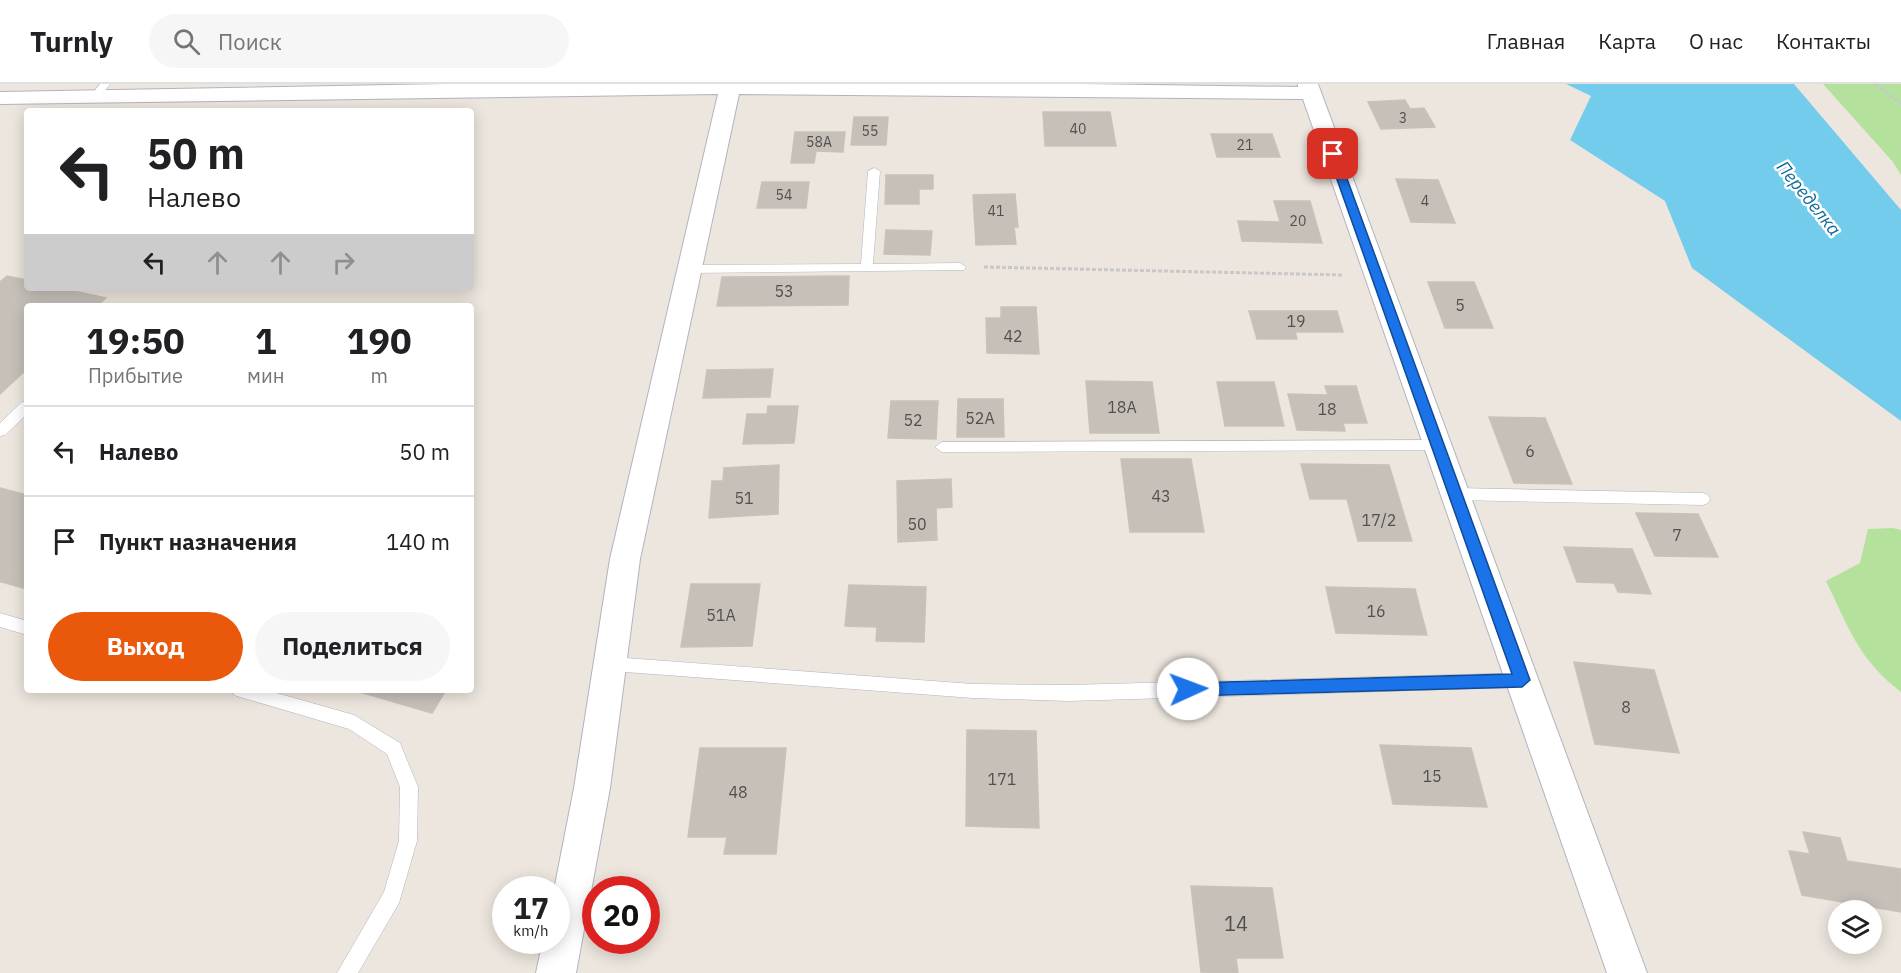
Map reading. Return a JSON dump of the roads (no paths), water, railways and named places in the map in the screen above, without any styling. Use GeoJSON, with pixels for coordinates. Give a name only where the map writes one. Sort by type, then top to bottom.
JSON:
{"type":"FeatureCollection","features":[{"type":"Feature","properties":{"kind":"street"},"geometry":{"type":"LineString","coordinates":[[0,98],[101,89],[559,86],[1310,88],[1627,973]]}},
{"type":"Feature","properties":{"kind":"street"},"geometry":{"type":"LineString","coordinates":[[556,973],[592,788],[612,664],[625,559],[731,86]]}},
{"type":"Feature","properties":{"kind":"lane"},"geometry":{"type":"LineString","coordinates":[[867,268],[874,171]]}},
{"type":"Feature","properties":{"kind":"lane"},"geometry":{"type":"LineString","coordinates":[[689,269],[960,267]]}},
{"type":"Feature","properties":{"kind":"lane"},"geometry":{"type":"LineString","coordinates":[[0,431],[24,409]]}},
{"type":"Feature","properties":{"kind":"lane"},"geometry":{"type":"LineString","coordinates":[[942,447],[1438,446]]}},
{"type":"Feature","properties":{"kind":"lane"},"geometry":{"type":"LineString","coordinates":[[1456,494],[1703,499]]}},
{"type":"Feature","properties":{"kind":"lane"},"geometry":{"type":"LineString","coordinates":[[0,620],[24,627]]}},
{"type":"Feature","properties":{"kind":"lane"},"geometry":{"type":"LineString","coordinates":[[612,664],[973,691],[1069,693],[1522,680]]}},
{"type":"Feature","properties":{"kind":"lane"},"geometry":{"type":"LineString","coordinates":[[250,693],[354,723],[394,749],[409,787],[408,841],[392,896],[347,973]]}},
{"type":"Feature","properties":{"kind":"water","name":"Переделка"},"geometry":{"type":"Polygon","coordinates":[[[1566,84],[1794,84],[1901,210],[1901,421],[1692,268],[1665,201],[1570,140],[1591,96],[1566,84]]]}}]}
